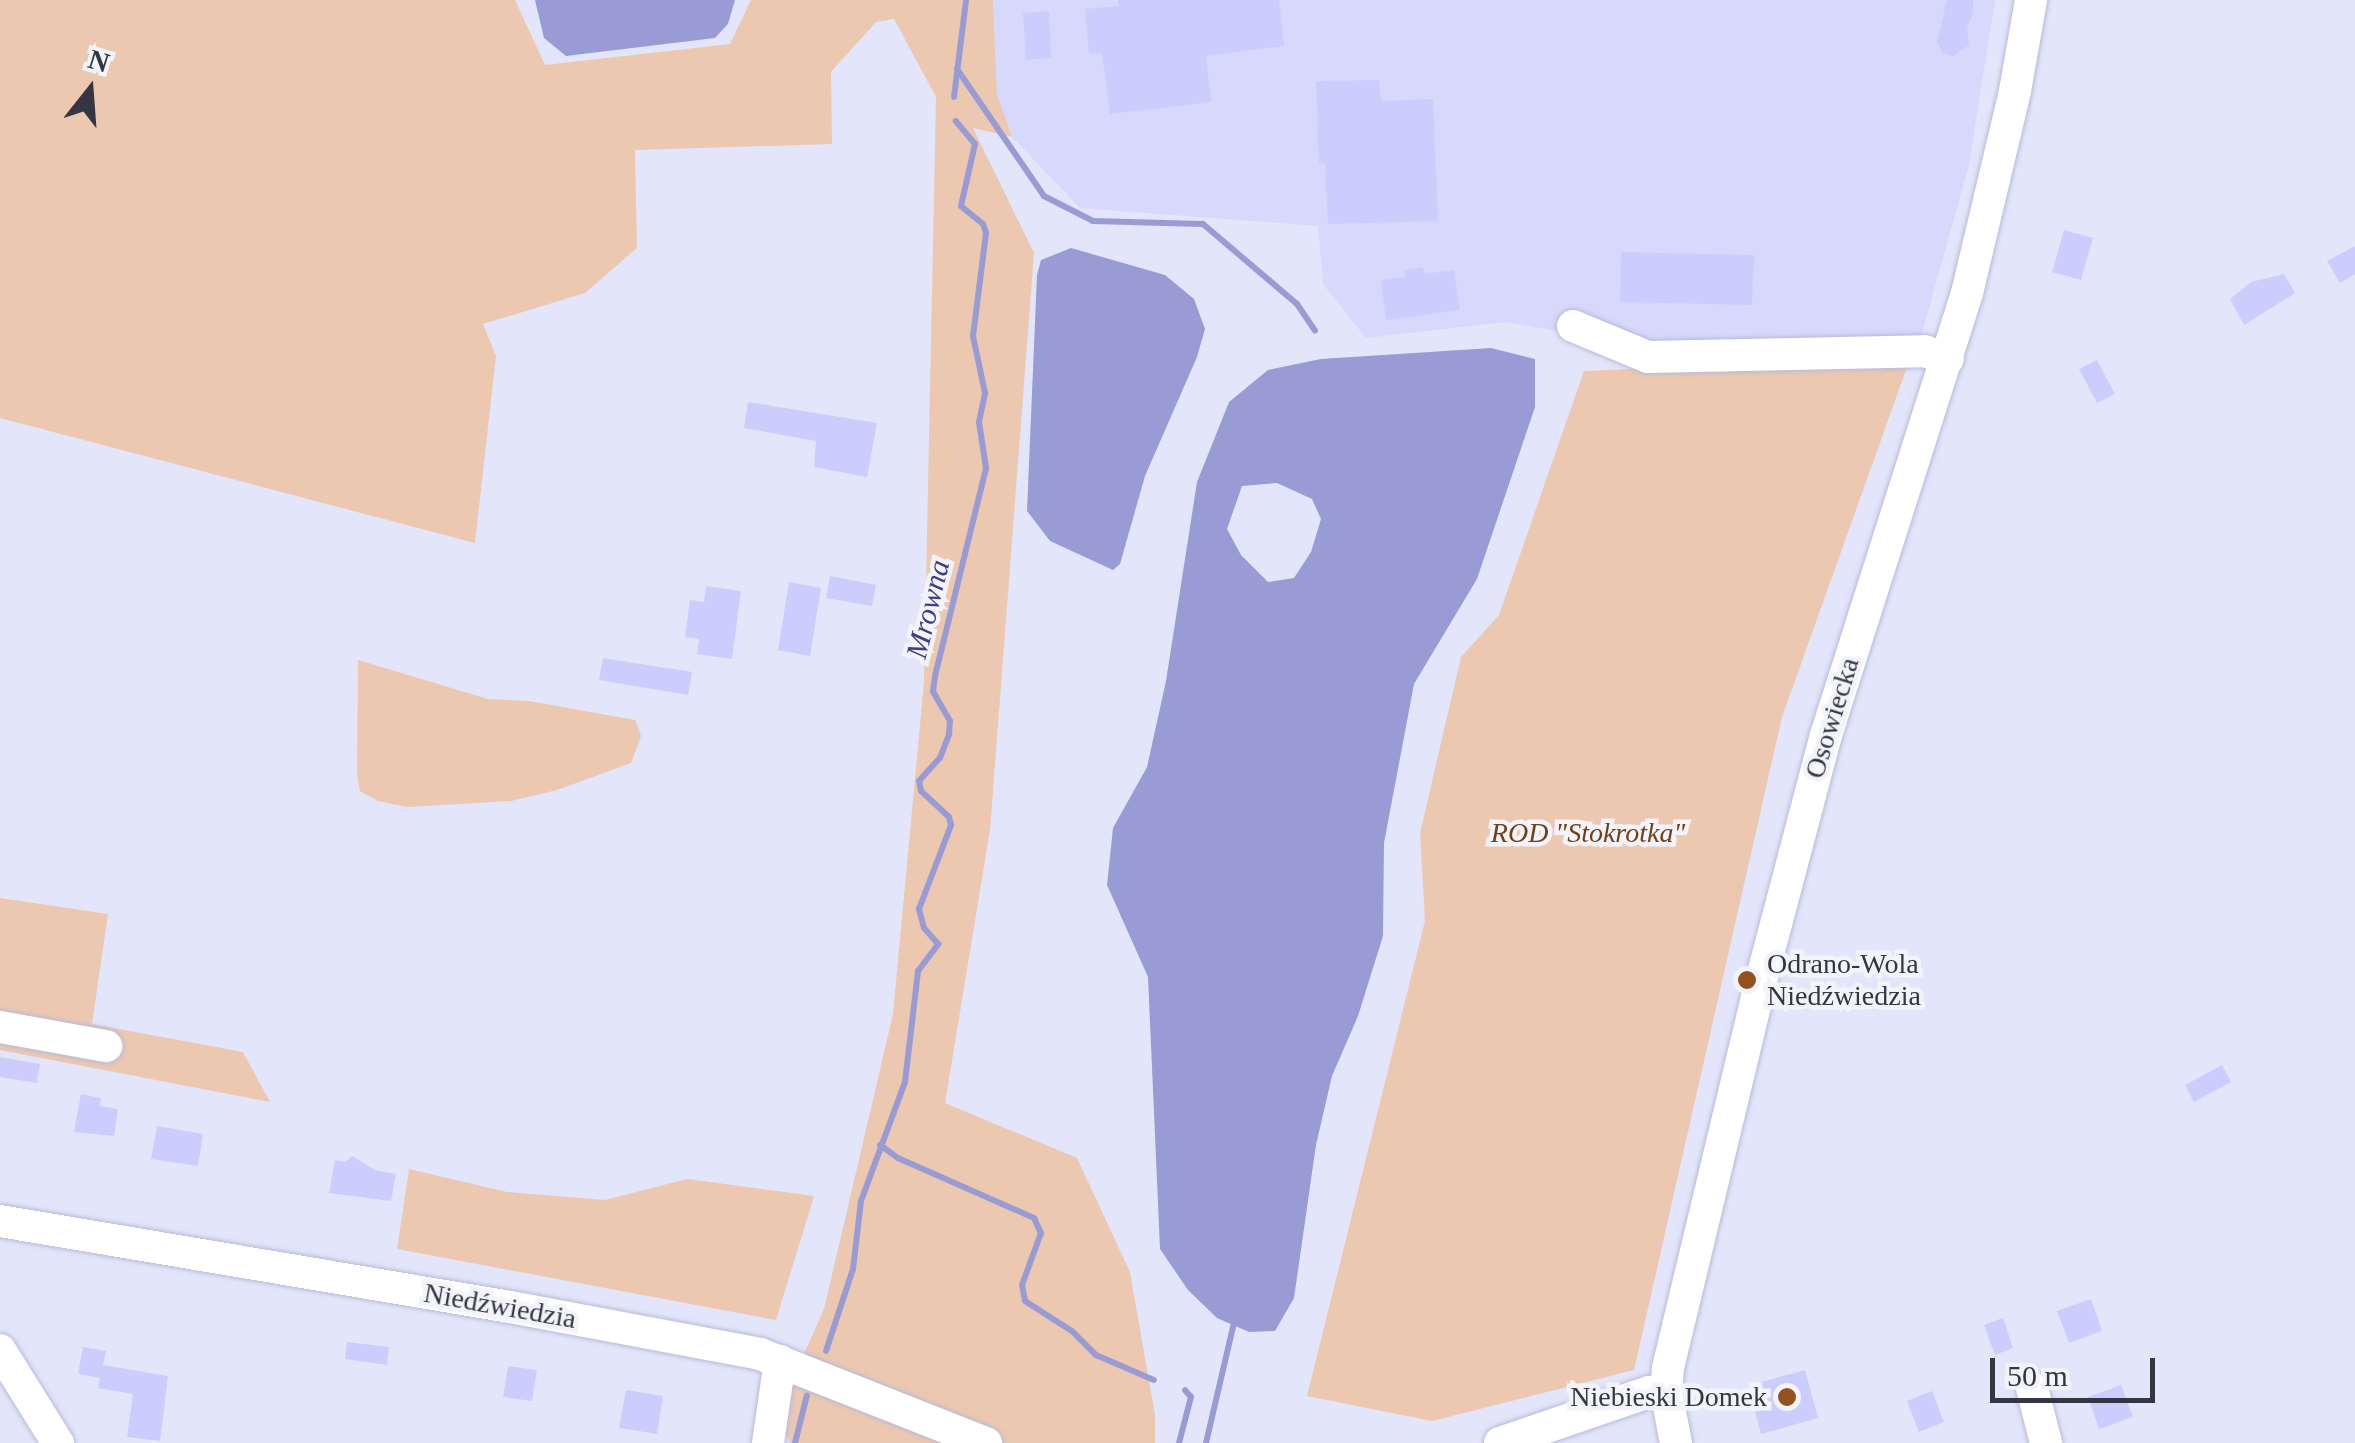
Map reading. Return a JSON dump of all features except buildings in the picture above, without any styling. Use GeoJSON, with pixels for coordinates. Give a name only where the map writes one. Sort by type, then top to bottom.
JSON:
{"type":"FeatureCollection","features":[{"type":"Feature","properties":{"kind":"street","name":"Osowiecka"},"geometry":{"type":"LineString","coordinates":[[1676,1443],[1666,1392],[1675,1332],[1802,818],[1948,358],[1986,220],[2031,0]]}},
{"type":"Feature","properties":{"kind":"street"},"geometry":{"type":"LineString","coordinates":[[1573,326],[1648,357],[1924,352],[1948,358]]}},
{"type":"Feature","properties":{"kind":"street"},"geometry":{"type":"LineString","coordinates":[[0,1027],[106,1046]]}},
{"type":"Feature","properties":{"kind":"street","name":"Niedźwiedzia"},"geometry":{"type":"LineString","coordinates":[[0,1221],[510,1307],[780,1361],[986,1443]]}},
{"type":"Feature","properties":{"kind":"street"},"geometry":{"type":"LineString","coordinates":[[0,1350],[58,1443]]}},
{"type":"Feature","properties":{"kind":"street"},"geometry":{"type":"LineString","coordinates":[[768,1443],[780,1361]]}},
{"type":"Feature","properties":{"kind":"street"},"geometry":{"type":"LineString","coordinates":[[2032,1388],[2046,1443]]}},
{"type":"Feature","properties":{"kind":"street"},"geometry":{"type":"LineString","coordinates":[[1500,1443],[1648,1392],[1666,1392]]}},
{"type":"Feature","properties":{"kind":"shaded area"},"geometry":{"type":"Polygon","coordinates":[[[993,0],[1995,0],[1969,165],[1919,344],[1652,348],[1506,322],[1366,338],[1323,284],[1318,226],[1080,208],[1012,137],[997,94],[993,0]]]}},
{"type":"Feature","properties":{"kind":"green space"},"geometry":{"type":"Polygon","coordinates":[[[0,0],[515,0],[545,65],[730,44],[751,0],[993,0],[997,94],[1012,137],[973,128],[1034,253],[990,830],[945,1103],[1077,1158],[1130,1272],[1155,1415],[1155,1443],[790,1443],[777,1415],[824,1309],[893,1014],[924,682],[936,97],[894,19],[876,22],[831,72],[832,144],[635,150],[637,248],[585,293],[483,324],[496,356],[475,543],[0,418],[0,0]]]}},
{"type":"Feature","properties":{"kind":"green space","name":"ROD \"Stokrotka\""},"geometry":{"type":"Polygon","coordinates":[[[1727,365],[1907,367],[1782,717],[1634,1370],[1432,1421],[1307,1396],[1425,921],[1420,833],[1461,657],[1499,615],[1584,371],[1727,365]]]}},
{"type":"Feature","properties":{"kind":"green space"},"geometry":{"type":"Polygon","coordinates":[[[358,660],[488,699],[529,701],[635,720],[641,736],[631,763],[557,790],[511,801],[408,807],[378,801],[360,791],[357,773],[358,660]]]}},
{"type":"Feature","properties":{"kind":"green space"},"geometry":{"type":"Polygon","coordinates":[[[0,898],[108,914],[92,1024],[243,1052],[270,1102],[0,1050],[0,898]]]}},
{"type":"Feature","properties":{"kind":"green space"},"geometry":{"type":"Polygon","coordinates":[[[409,1169],[507,1192],[605,1200],[687,1179],[814,1196],[776,1320],[397,1249],[409,1169]]]}},
{"type":"Feature","properties":{"kind":"water"},"geometry":{"type":"Polygon","coordinates":[[[535,0],[735,0],[728,24],[715,38],[566,56],[544,38],[535,0]]]}},
{"type":"Feature","properties":{"kind":"water"},"geometry":{"type":"Polygon","coordinates":[[[1071,248],[1165,275],[1194,299],[1205,329],[1197,357],[1145,476],[1120,564],[1113,570],[1050,541],[1027,511],[1037,275],[1041,260],[1071,248]]]}},
{"type":"Feature","properties":{"kind":"water"},"geometry":{"type":"Polygon","coordinates":[[[1491,348],[1535,359],[1535,407],[1477,579],[1414,684],[1384,843],[1383,936],[1358,1016],[1332,1076],[1316,1145],[1294,1298],[1275,1331],[1249,1332],[1217,1318],[1188,1290],[1160,1249],[1148,977],[1107,885],[1113,828],[1147,767],[1166,681],[1197,482],[1229,402],[1268,370],[1321,359],[1491,348]],[[1277,483],[1242,486],[1227,529],[1241,555],[1268,582],[1294,578],[1311,552],[1321,519],[1312,499],[1277,483]]]}},
{"type":"Feature","properties":{"kind":"waterway","name":"Mrowna"},"geometry":{"type":"LineString","coordinates":[[954,97],[966,0]]}},
{"type":"Feature","properties":{"kind":"waterway","name":"Mrowna"},"geometry":{"type":"LineString","coordinates":[[957,69],[1044,196],[1093,221],[1203,224],[1297,304],[1315,331]]}},
{"type":"Feature","properties":{"kind":"waterway","name":"Mrowna"},"geometry":{"type":"LineString","coordinates":[[826,1351],[853,1269],[861,1201],[905,1082],[918,971],[938,944],[924,928],[919,909],[951,825],[949,817],[921,791],[919,781],[940,758],[949,734],[950,721],[933,691],[935,676],[986,468],[979,422],[985,393],[973,336],[986,233],[983,224],[961,206],[975,144],[956,121]]}},
{"type":"Feature","properties":{"kind":"waterway","name":"Mrowna"},"geometry":{"type":"LineString","coordinates":[[880,1145],[898,1158],[1034,1218],[1041,1233],[1022,1285],[1025,1301],[1072,1331],[1096,1355],[1154,1380]]}},
{"type":"Feature","properties":{"kind":"waterway","name":"Mrowna"},"geometry":{"type":"LineString","coordinates":[[1206,1443],[1235,1318]]}},
{"type":"Feature","properties":{"kind":"waterway","name":"Mrowna"},"geometry":{"type":"LineString","coordinates":[[1179,1443],[1191,1397],[1185,1390]]}},
{"type":"Feature","properties":{"kind":"waterway","name":"Mrowna"},"geometry":{"type":"LineString","coordinates":[[795,1443],[807,1395]]}},
{"type":"Feature","properties":{"kind":"place","name":"Odrano-Wola Niedźwiedzia"},"geometry":{"type":"Point","coordinates":[1747,980]}},
{"type":"Feature","properties":{"kind":"place","name":"Niebieski Domek"},"geometry":{"type":"Point","coordinates":[1787,1397]}}]}
